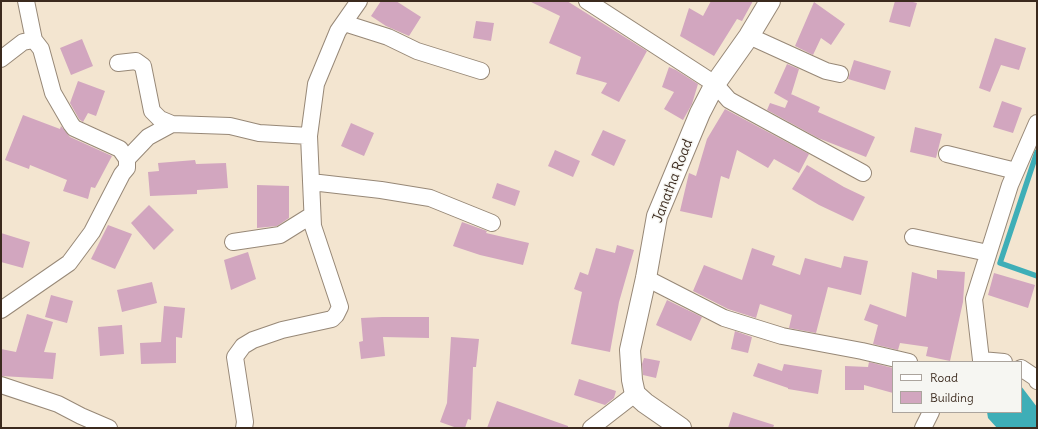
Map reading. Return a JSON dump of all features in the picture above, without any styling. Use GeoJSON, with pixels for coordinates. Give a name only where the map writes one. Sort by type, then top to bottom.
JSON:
{"type":"FeatureCollection","features":[{"type":"Feature","properties":{"kind":"street"},"geometry":{"type":"LineString","coordinates":[[1,310],[69,263],[92,232],[122,174],[127,168],[127,159],[120,149],[74,128],[71,124],[53,93],[41,49],[34,40],[26,1]]}},
{"type":"Feature","properties":{"kind":"street"},"geometry":{"type":"LineString","coordinates":[[244,428],[245,422],[235,357],[239,351],[243,346],[253,340],[282,330],[332,319],[340,307],[313,226],[309,136],[316,84],[338,31],[359,1]]}},
{"type":"Feature","properties":{"kind":"street"},"geometry":{"type":"LineString","coordinates":[[587,1],[715,84],[729,100],[863,174]]}},
{"type":"Feature","properties":{"kind":"street","name":"Janatha Road"},"geometry":{"type":"LineString","coordinates":[[636,394],[632,380],[630,350],[646,278],[657,216],[700,113],[715,84],[749,36],[770,1]]}},
{"type":"Feature","properties":{"kind":"street"},"geometry":{"type":"LineString","coordinates":[[344,23],[388,37],[417,51],[480,71]]}},
{"type":"Feature","properties":{"kind":"street"},"geometry":{"type":"LineString","coordinates":[[749,36],[826,71],[840,74]]}},
{"type":"Feature","properties":{"kind":"street"},"geometry":{"type":"LineString","coordinates":[[1,59],[22,42],[34,40]]}},
{"type":"Feature","properties":{"kind":"street"},"geometry":{"type":"LineString","coordinates":[[118,62],[136,61],[143,66],[152,111],[160,119],[172,124],[230,126],[258,133],[309,136]]}},
{"type":"Feature","properties":{"kind":"street"},"geometry":{"type":"LineString","coordinates":[[979,361],[974,299],[1010,185],[1037,123]]}},
{"type":"Feature","properties":{"kind":"street"},"geometry":{"type":"LineString","coordinates":[[127,159],[148,137],[172,124]]}},
{"type":"Feature","properties":{"kind":"street"},"geometry":{"type":"LineString","coordinates":[[947,154],[1016,172]]}},
{"type":"Feature","properties":{"kind":"street"},"geometry":{"type":"LineString","coordinates":[[311,182],[381,190],[430,198],[492,223]]}},
{"type":"Feature","properties":{"kind":"street"},"geometry":{"type":"LineString","coordinates":[[233,242],[280,235],[312,215]]}},
{"type":"Feature","properties":{"kind":"street"},"geometry":{"type":"LineString","coordinates":[[913,237],[988,253]]}},
{"type":"Feature","properties":{"kind":"street"},"geometry":{"type":"LineString","coordinates":[[646,278],[724,318],[782,336],[862,351],[905,361]]}},
{"type":"Feature","properties":{"kind":"street"},"geometry":{"type":"LineString","coordinates":[[1022,369],[1036,378],[1037,381]]}},
{"type":"Feature","properties":{"kind":"street"},"geometry":{"type":"LineString","coordinates":[[1,385],[58,404],[109,428]]}},
{"type":"Feature","properties":{"kind":"street"},"geometry":{"type":"LineString","coordinates":[[591,428],[636,394],[645,403],[681,428]]}},
{"type":"Feature","properties":{"kind":"street"},"geometry":{"type":"LineString","coordinates":[[923,428],[930,413]]}},
{"type":"Feature","properties":{"kind":"water"},"geometry":{"type":"Polygon","coordinates":[[[1022,387],[1037,407],[1037,428],[997,428],[988,418],[987,413],[1022,413],[1022,387]]]}},
{"type":"Feature","properties":{"kind":"building"},"geometry":{"type":"Polygon","coordinates":[[[381,1],[396,1],[421,17],[409,36],[386,26],[371,16],[381,1]]]}},
{"type":"Feature","properties":{"kind":"building"},"geometry":{"type":"Polygon","coordinates":[[[529,1],[567,1],[647,51],[619,102],[601,93],[607,83],[576,74],[581,57],[549,43],[560,16],[529,1]]]}},
{"type":"Feature","properties":{"kind":"building"},"geometry":{"type":"Polygon","coordinates":[[[711,1],[753,1],[742,21],[737,19],[714,56],[680,36],[689,8],[703,16],[711,1]]]}},
{"type":"Feature","properties":{"kind":"building"},"geometry":{"type":"Polygon","coordinates":[[[895,1],[909,1],[917,3],[910,27],[889,22],[895,1]]]}},
{"type":"Feature","properties":{"kind":"building"},"geometry":{"type":"Polygon","coordinates":[[[814,2],[845,24],[831,45],[821,38],[813,55],[795,46],[814,2]]]}},
{"type":"Feature","properties":{"kind":"building"},"geometry":{"type":"Polygon","coordinates":[[[476,21],[494,23],[491,41],[473,38],[476,21]]]}},
{"type":"Feature","properties":{"kind":"building"},"geometry":{"type":"Polygon","coordinates":[[[995,38],[1026,48],[1019,70],[1001,65],[990,92],[979,88],[995,38]]]}},
{"type":"Feature","properties":{"kind":"building"},"geometry":{"type":"Polygon","coordinates":[[[82,39],[93,66],[71,75],[60,48],[82,39]]]}},
{"type":"Feature","properties":{"kind":"building"},"geometry":{"type":"Polygon","coordinates":[[[854,60],[891,71],[885,90],[848,79],[854,60]]]}},
{"type":"Feature","properties":{"kind":"building"},"geometry":{"type":"Polygon","coordinates":[[[787,64],[799,69],[791,94],[820,107],[818,112],[875,137],[866,157],[818,138],[767,110],[770,103],[785,108],[788,101],[774,93],[787,64]]]}},
{"type":"Feature","properties":{"kind":"building"},"geometry":{"type":"Polygon","coordinates":[[[669,67],[698,84],[692,104],[683,120],[664,109],[674,92],[662,87],[669,67]]]}},
{"type":"Feature","properties":{"kind":"building"},"geometry":{"type":"Polygon","coordinates":[[[78,81],[105,91],[96,116],[88,113],[83,122],[79,119],[70,103],[78,81]]]}},
{"type":"Feature","properties":{"kind":"building"},"geometry":{"type":"Polygon","coordinates":[[[1002,101],[1022,108],[1013,133],[993,127],[1002,101]]]}},
{"type":"Feature","properties":{"kind":"building"},"geometry":{"type":"Polygon","coordinates":[[[725,109],[809,154],[799,173],[774,159],[768,168],[737,150],[729,179],[721,176],[712,218],[680,211],[689,173],[696,176],[707,139],[725,109]]]}},
{"type":"Feature","properties":{"kind":"building"},"geometry":{"type":"Polygon","coordinates":[[[23,115],[60,129],[61,126],[70,137],[112,156],[95,188],[91,187],[88,199],[63,191],[67,180],[30,165],[29,169],[5,160],[23,115]]]}},
{"type":"Feature","properties":{"kind":"building"},"geometry":{"type":"Polygon","coordinates":[[[351,123],[374,133],[364,156],[341,146],[351,123]]]}},
{"type":"Feature","properties":{"kind":"building"},"geometry":{"type":"Polygon","coordinates":[[[915,127],[942,134],[936,158],[910,152],[915,127]]]}},
{"type":"Feature","properties":{"kind":"building"},"geometry":{"type":"Polygon","coordinates":[[[603,130],[626,140],[614,166],[591,155],[603,130]]]}},
{"type":"Feature","properties":{"kind":"building"},"geometry":{"type":"Polygon","coordinates":[[[555,150],[580,161],[573,177],[548,166],[555,150]]]}},
{"type":"Feature","properties":{"kind":"building"},"geometry":{"type":"Polygon","coordinates":[[[195,160],[196,164],[226,163],[228,188],[197,190],[197,194],[150,196],[148,172],[159,171],[158,163],[195,160]]]}},
{"type":"Feature","properties":{"kind":"building"},"geometry":{"type":"Polygon","coordinates":[[[807,165],[844,187],[865,197],[853,221],[819,205],[792,189],[807,165]]]}},
{"type":"Feature","properties":{"kind":"building"},"geometry":{"type":"Polygon","coordinates":[[[497,183],[520,191],[515,206],[492,198],[497,183]]]}},
{"type":"Feature","properties":{"kind":"building"},"geometry":{"type":"Polygon","coordinates":[[[257,185],[289,186],[289,218],[277,226],[257,228],[257,185]]]}},
{"type":"Feature","properties":{"kind":"building"},"geometry":{"type":"Polygon","coordinates":[[[149,205],[174,230],[154,250],[131,223],[149,205]]]}},
{"type":"Feature","properties":{"kind":"building"},"geometry":{"type":"Polygon","coordinates":[[[462,222],[487,231],[486,233],[529,243],[523,265],[480,255],[453,246],[462,222]]]}},
{"type":"Feature","properties":{"kind":"building"},"geometry":{"type":"Polygon","coordinates":[[[108,225],[132,234],[115,269],[91,259],[108,225]]]}},
{"type":"Feature","properties":{"kind":"building"},"geometry":{"type":"Polygon","coordinates":[[[1,233],[30,242],[23,268],[1,262],[1,233]]]}},
{"type":"Feature","properties":{"kind":"building"},"geometry":{"type":"Polygon","coordinates":[[[617,245],[634,250],[619,302],[610,352],[571,344],[582,292],[574,289],[580,272],[588,275],[596,248],[615,253],[617,245]]]}},
{"type":"Feature","properties":{"kind":"building"},"geometry":{"type":"Polygon","coordinates":[[[752,248],[775,256],[772,265],[800,275],[805,258],[841,268],[844,256],[868,261],[861,295],[828,287],[816,333],[789,328],[792,315],[760,304],[756,318],[728,309],[693,291],[704,265],[742,280],[752,248]]]}},
{"type":"Feature","properties":{"kind":"building"},"geometry":{"type":"Polygon","coordinates":[[[248,252],[256,279],[231,290],[224,260],[248,252]]]}},
{"type":"Feature","properties":{"kind":"building"},"geometry":{"type":"Polygon","coordinates":[[[937,270],[965,272],[963,302],[950,361],[926,356],[928,347],[900,343],[898,350],[873,344],[878,325],[864,320],[870,304],[906,317],[912,272],[937,279],[937,270]]]}},
{"type":"Feature","properties":{"kind":"building"},"geometry":{"type":"Polygon","coordinates":[[[994,273],[1035,285],[1028,308],[988,295],[994,273]]]}},
{"type":"Feature","properties":{"kind":"building"},"geometry":{"type":"Polygon","coordinates":[[[152,282],[157,303],[122,312],[117,290],[152,282]]]}},
{"type":"Feature","properties":{"kind":"building"},"geometry":{"type":"Polygon","coordinates":[[[51,295],[73,301],[67,323],[45,317],[51,295]]]}},
{"type":"Feature","properties":{"kind":"building"},"geometry":{"type":"Polygon","coordinates":[[[667,300],[702,317],[691,341],[656,325],[667,300]]]}},
{"type":"Feature","properties":{"kind":"building"},"geometry":{"type":"Polygon","coordinates":[[[164,306],[185,308],[182,338],[176,337],[176,363],[141,364],[140,343],[161,342],[164,306]]]}},
{"type":"Feature","properties":{"kind":"building"},"geometry":{"type":"Polygon","coordinates":[[[27,314],[53,322],[44,352],[56,353],[53,379],[1,376],[1,349],[16,352],[27,314]]]}},
{"type":"Feature","properties":{"kind":"building"},"geometry":{"type":"Polygon","coordinates":[[[429,317],[429,338],[383,337],[385,356],[361,359],[359,342],[363,341],[361,318],[429,317]]]}},
{"type":"Feature","properties":{"kind":"building"},"geometry":{"type":"Polygon","coordinates":[[[122,325],[124,354],[100,356],[98,327],[122,325]]]}},
{"type":"Feature","properties":{"kind":"building"},"geometry":{"type":"Polygon","coordinates":[[[735,331],[752,337],[748,353],[731,349],[735,331]]]}},
{"type":"Feature","properties":{"kind":"building"},"geometry":{"type":"Polygon","coordinates":[[[451,337],[479,339],[476,367],[473,367],[471,420],[468,419],[465,428],[457,428],[440,422],[447,403],[451,337]]]}},
{"type":"Feature","properties":{"kind":"building"},"geometry":{"type":"Polygon","coordinates":[[[644,358],[660,361],[656,378],[643,375],[642,364],[644,358]]]}},
{"type":"Feature","properties":{"kind":"building"},"geometry":{"type":"Polygon","coordinates":[[[869,362],[892,368],[892,393],[864,385],[864,390],[845,390],[845,366],[868,367],[869,362]]]}},
{"type":"Feature","properties":{"kind":"building"},"geometry":{"type":"Polygon","coordinates":[[[758,363],[782,371],[784,364],[822,370],[818,394],[788,389],[753,376],[758,363]]]}},
{"type":"Feature","properties":{"kind":"building"},"geometry":{"type":"Polygon","coordinates":[[[579,379],[616,391],[614,398],[605,405],[574,395],[579,379]]]}},
{"type":"Feature","properties":{"kind":"building"},"geometry":{"type":"Polygon","coordinates":[[[497,401],[568,426],[568,428],[487,428],[497,401]]]}},
{"type":"Feature","properties":{"kind":"building"},"geometry":{"type":"Polygon","coordinates":[[[733,412],[774,425],[773,428],[728,428],[733,412]]]}},
{"type":"Feature","properties":{"kind":"waterway"},"geometry":{"type":"LineString","coordinates":[[1037,152],[1000,263],[1037,276]]}}]}
